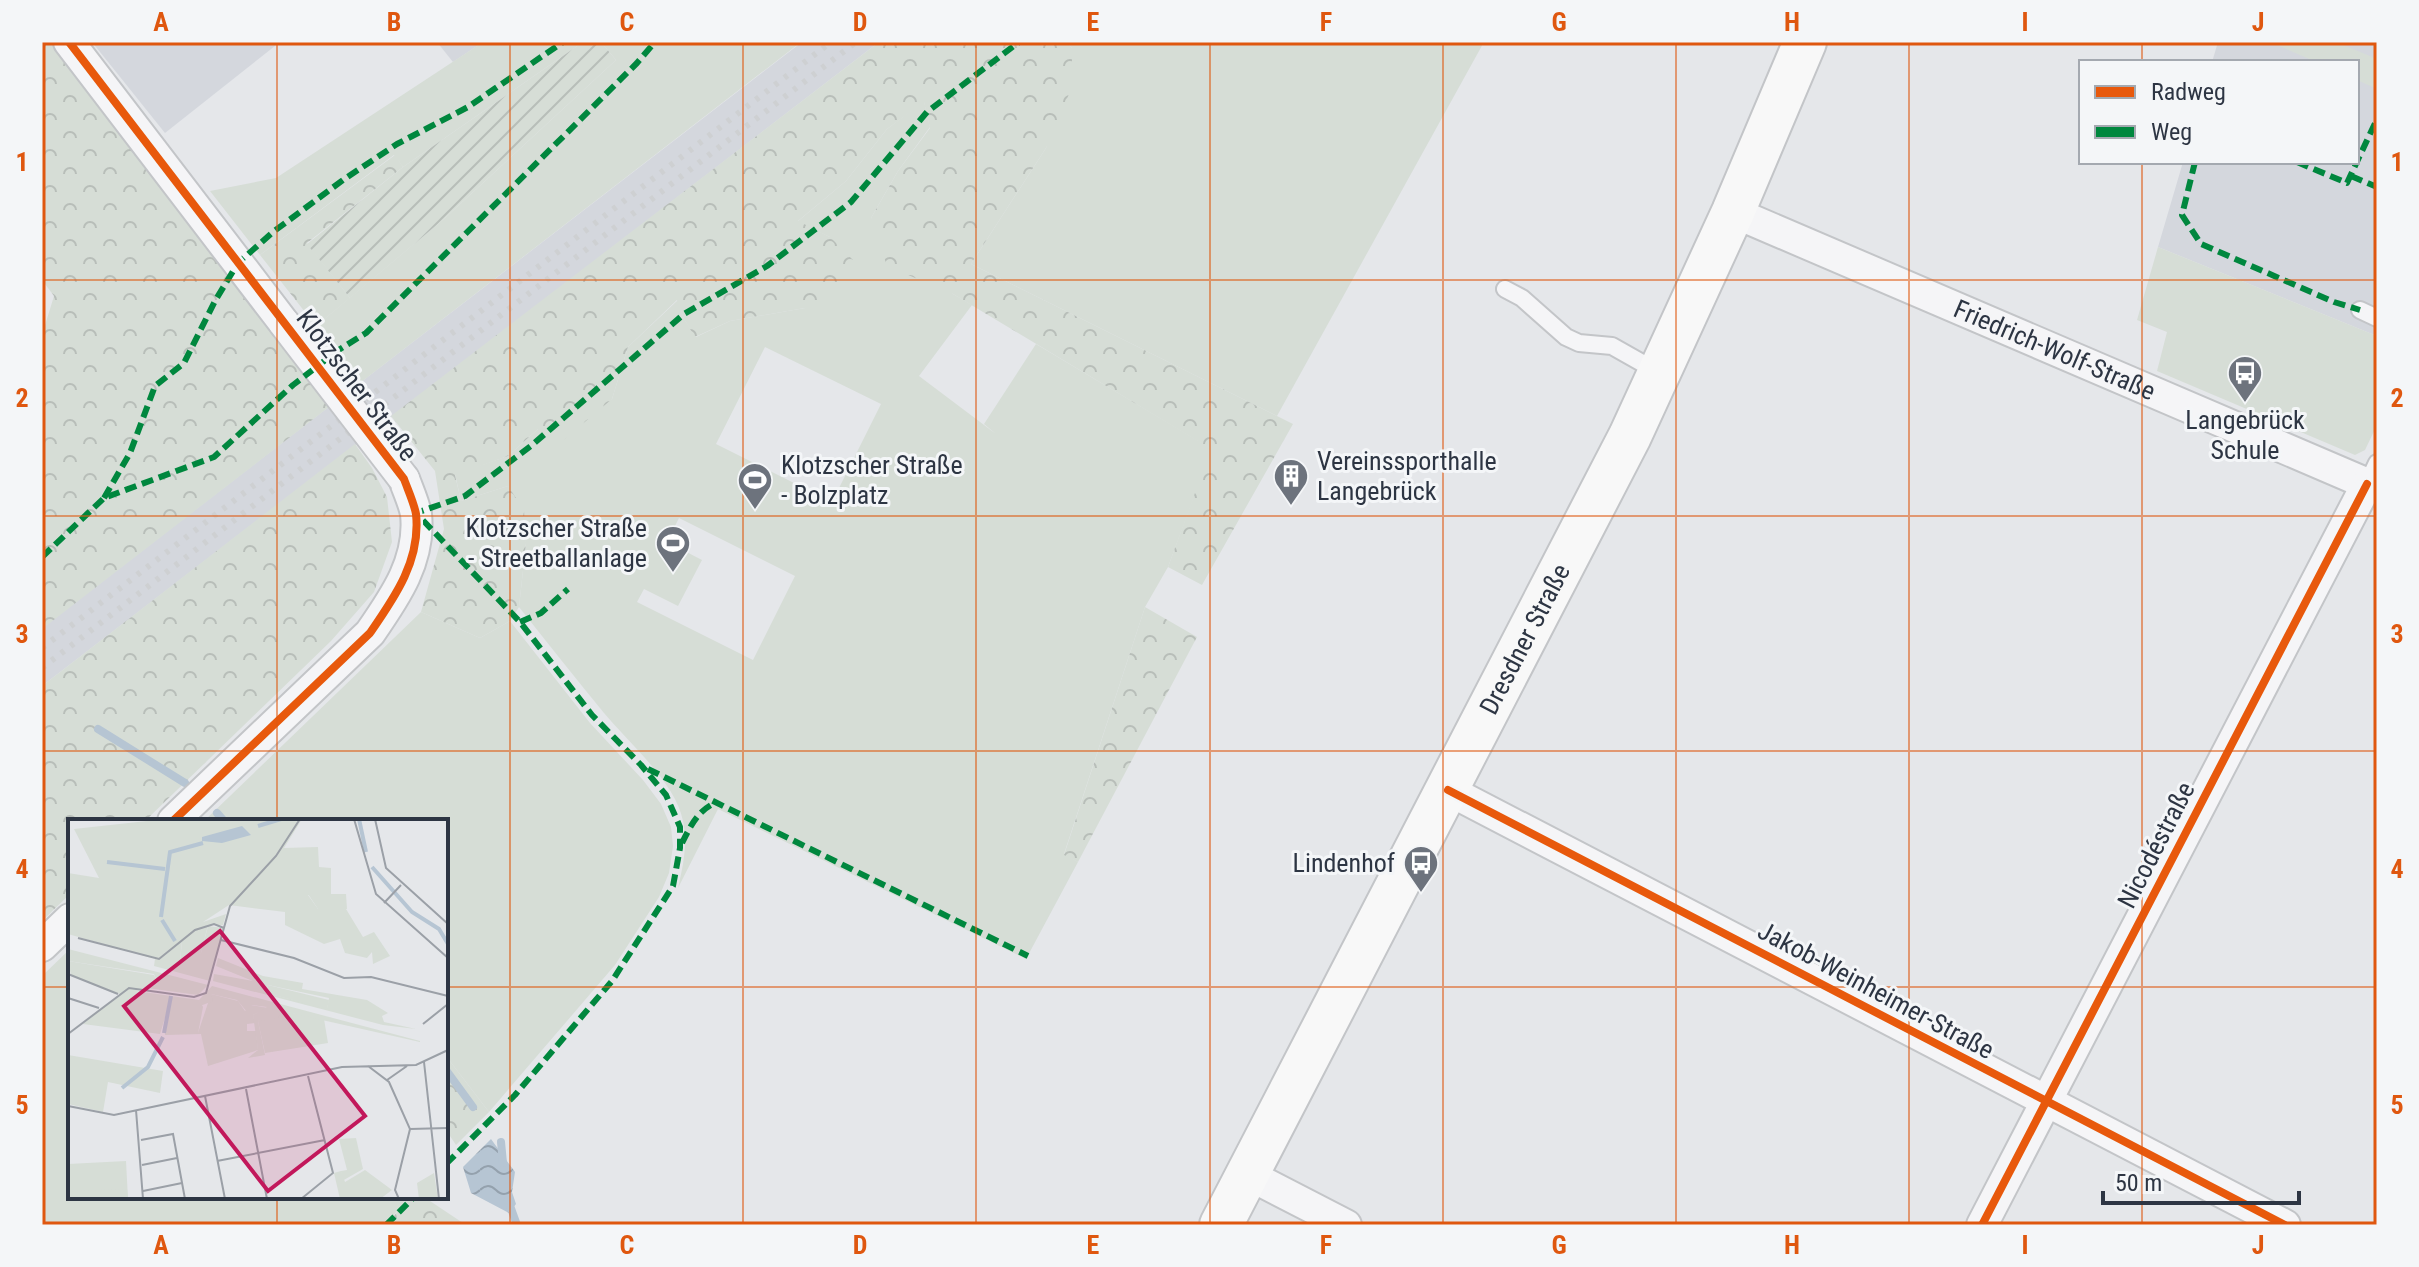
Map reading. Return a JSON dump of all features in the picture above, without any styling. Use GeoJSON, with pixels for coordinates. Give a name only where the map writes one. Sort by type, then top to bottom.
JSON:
{"type":"FeatureCollection","features":[{"type":"Feature","properties":{"kind":"main road","name":"Dresdner Straße"},"geometry":{"type":"LineString","coordinates":[[1221,1225],[1630,436],[1733,212],[1805,42]]}},
{"type":"Feature","properties":{"kind":"street","name":"Klotzscher Straße"},"geometry":{"type":"LineString","coordinates":[[82,47],[284,323],[404,479],[416,513],[415,554],[396,596],[370,633],[175,819]]}},
{"type":"Feature","properties":{"kind":"street","name":"Friedrich-Wolf-Straße"},"geometry":{"type":"LineString","coordinates":[[1733,212],[2374,478]]}},
{"type":"Feature","properties":{"kind":"street","name":"Nicodéstraße"},"geometry":{"type":"LineString","coordinates":[[1982,1225],[2374,478]]}},
{"type":"Feature","properties":{"kind":"street","name":"Jakob-Weinheimer-Straße"},"geometry":{"type":"LineString","coordinates":[[1448,790],[2285,1225]]}},
{"type":"Feature","properties":{"kind":"street"},"geometry":{"type":"LineString","coordinates":[[42,946],[68,921]]}},
{"type":"Feature","properties":{"kind":"street"},"geometry":{"type":"LineString","coordinates":[[1247,1174],[1346,1225]]}},
{"type":"Feature","properties":{"kind":"lane"},"geometry":{"type":"LineString","coordinates":[[1505,289],[1536,309],[1566,337],[1579,343],[1612,346],[1659,373]]}},
{"type":"Feature","properties":{"kind":"lane"},"geometry":{"type":"LineString","coordinates":[[2360,310],[2377,318]]}},
{"type":"Feature","properties":{"kind":"shaded area"},"geometry":{"type":"Polygon","coordinates":[[[92,42],[280,42],[165,133],[92,42]]]}},
{"type":"Feature","properties":{"kind":"shaded area"},"geometry":{"type":"Polygon","coordinates":[[[437,42],[483,42],[453,62],[437,42]]]}},
{"type":"Feature","properties":{"kind":"shaded area"},"geometry":{"type":"Polygon","coordinates":[[[802,42],[879,42],[42,686],[42,628],[802,42]]]}},
{"type":"Feature","properties":{"kind":"shaded area"},"geometry":{"type":"Polygon","coordinates":[[[2218,42],[2377,42],[2377,336],[2158,247],[2182,164],[2359,164],[2359,60],[2213,60],[2218,42]]]}},
{"type":"Feature","properties":{"kind":"green space"},"geometry":{"type":"Polygon","coordinates":[[[42,42],[63,42],[338,400],[42,629],[42,335],[54,296],[42,280],[42,42]]]}},
{"type":"Feature","properties":{"kind":"green space"},"geometry":{"type":"Polygon","coordinates":[[[483,42],[583,42],[403,167],[394,155],[260,255],[210,191],[276,178],[483,42]]]}},
{"type":"Feature","properties":{"kind":"green space"},"geometry":{"type":"Polygon","coordinates":[[[583,42],[601,42],[616,60],[445,218],[350,298],[307,244],[403,167],[583,42]]]}},
{"type":"Feature","properties":{"kind":"green space"},"geometry":{"type":"Polygon","coordinates":[[[601,42],[801,42],[360,383],[316,326],[445,218],[616,60],[601,42]]]}},
{"type":"Feature","properties":{"kind":"green space"},"geometry":{"type":"Polygon","coordinates":[[[879,42],[1067,42],[1072,48],[1072,87],[1046,148],[971,264],[1293,424],[1202,585],[1168,567],[1211,449],[953,294],[887,266],[871,218],[898,171],[930,128],[924,102],[887,129],[846,181],[798,221],[830,237],[853,260],[842,294],[805,308],[730,321],[695,337],[677,300],[628,347],[612,399],[561,442],[538,429],[508,456],[455,475],[461,501],[508,486],[524,510],[526,543],[519,607],[510,621],[480,638],[421,612],[444,529],[435,471],[391,416],[879,42]]]}},
{"type":"Feature","properties":{"kind":"green space"},"geometry":{"type":"Polygon","coordinates":[[[1067,42],[1484,42],[1277,416],[971,264],[1046,148],[1072,48],[1067,42]]]}},
{"type":"Feature","properties":{"kind":"green space"},"geometry":{"type":"Polygon","coordinates":[[[2270,42],[2336,42],[2377,59],[2377,89],[2359,81],[2359,60],[2311,60],[2270,42]]]}},
{"type":"Feature","properties":{"kind":"green space"},"geometry":{"type":"Polygon","coordinates":[[[924,101],[930,127],[898,171],[871,218],[953,294],[972,305],[919,376],[996,434],[984,424],[1036,344],[1212,449],[1168,567],[1145,607],[1064,854],[1078,862],[1026,959],[718,809],[678,888],[685,838],[679,807],[671,792],[519,607],[526,543],[508,486],[461,501],[455,474],[508,456],[538,429],[612,399],[628,347],[678,300],[684,319],[696,337],[730,321],[805,308],[830,237],[797,222],[846,181],[887,129],[924,101]],[[765,347],[716,444],[832,502],[881,404],[765,347]],[[679,518],[667,542],[702,560],[678,606],[644,589],[637,602],[753,660],[795,576],[679,518]]]}},
{"type":"Feature","properties":{"kind":"green space"},"geometry":{"type":"Polygon","coordinates":[[[395,155],[403,167],[307,243],[350,298],[316,326],[260,255],[395,155]]]}},
{"type":"Feature","properties":{"kind":"green space"},"geometry":{"type":"Polygon","coordinates":[[[2158,247],[2377,336],[2377,425],[2365,450],[2355,455],[2157,371],[2167,332],[2137,320],[2158,247]]]}},
{"type":"Feature","properties":{"kind":"green space"},"geometry":{"type":"Polygon","coordinates":[[[355,444],[387,497],[392,542],[374,592],[331,641],[147,819],[68,819],[68,896],[42,921],[42,686],[355,444]]]}},
{"type":"Feature","properties":{"kind":"green space"},"geometry":{"type":"Polygon","coordinates":[[[1145,607],[1197,637],[1078,862],[1064,855],[1145,607]]]}},
{"type":"Feature","properties":{"kind":"green space"},"geometry":{"type":"Polygon","coordinates":[[[421,612],[480,638],[510,621],[590,723],[661,804],[671,827],[673,846],[669,873],[659,897],[615,965],[489,1112],[448,1059],[448,819],[206,819],[421,612]]]}},
{"type":"Feature","properties":{"kind":"green space"},"geometry":{"type":"Polygon","coordinates":[[[68,951],[68,1199],[406,1199],[386,1225],[42,1225],[42,976],[68,951]]]}},
{"type":"Feature","properties":{"kind":"green space"},"geometry":{"type":"Polygon","coordinates":[[[448,1059],[489,1112],[456,1145],[448,1133],[448,1059]]]}},
{"type":"Feature","properties":{"kind":"green space"},"geometry":{"type":"Polygon","coordinates":[[[407,1199],[427,1199],[466,1225],[398,1225],[391,1220],[407,1199]]]}},
{"type":"Feature","properties":{"kind":"water"},"geometry":{"type":"Polygon","coordinates":[[[491,1139],[515,1172],[512,1192],[516,1204],[509,1213],[471,1193],[463,1167],[491,1139]]]}},
{"type":"Feature","properties":{"kind":"waterway"},"geometry":{"type":"LineString","coordinates":[[98,729],[185,783]]}},
{"type":"Feature","properties":{"kind":"waterway"},"geometry":{"type":"LineString","coordinates":[[217,813],[222,819]]}},
{"type":"Feature","properties":{"kind":"waterway"},"geometry":{"type":"LineString","coordinates":[[448,1073],[473,1107]]}},
{"type":"Feature","properties":{"kind":"waterway"},"geometry":{"type":"LineString","coordinates":[[501,1142],[503,1163]]}},
{"type":"Feature","properties":{"kind":"waterway"},"geometry":{"type":"LineString","coordinates":[[508,1200],[517,1225]]}},
{"type":"Feature","properties":{"kind":"railway"},"geometry":{"type":"LineString","coordinates":[[42,648],[831,42]]}},
{"type":"Feature","properties":{"kind":"railway"},"geometry":{"type":"LineString","coordinates":[[42,668],[856,42]]}},
{"type":"Feature","properties":{"kind":"marked path"},"geometry":{"type":"LineString","coordinates":[[104,498],[130,453],[155,386],[184,363],[238,263],[273,232],[343,180],[397,144],[468,107],[563,42]]}},
{"type":"Feature","properties":{"kind":"marked path"},"geometry":{"type":"LineString","coordinates":[[42,557],[104,498],[214,457],[293,385],[366,333],[655,42]]}},
{"type":"Feature","properties":{"kind":"marked path"},"geometry":{"type":"LineString","coordinates":[[448,1162],[515,1095],[612,981],[673,886],[680,848],[680,827],[666,795],[641,765],[592,715],[520,622],[416,513],[465,496],[532,445],[684,314],[767,266],[851,202],[927,112],[1019,42]]}},
{"type":"Feature","properties":{"kind":"marked path"},"geometry":{"type":"LineString","coordinates":[[2359,157],[2377,119]]}},
{"type":"Feature","properties":{"kind":"marked path"},"geometry":{"type":"LineString","coordinates":[[2195,164],[2182,215],[2201,244],[2334,302],[2360,310]]}},
{"type":"Feature","properties":{"kind":"marked path"},"geometry":{"type":"LineString","coordinates":[[2302,164],[2347,183],[2356,164]]}},
{"type":"Feature","properties":{"kind":"marked path"},"geometry":{"type":"LineString","coordinates":[[2351,176],[2377,187]]}},
{"type":"Feature","properties":{"kind":"marked path"},"geometry":{"type":"LineString","coordinates":[[520,622],[541,613],[568,589]]}},
{"type":"Feature","properties":{"kind":"marked path"},"geometry":{"type":"LineString","coordinates":[[648,769],[1028,956]]}},
{"type":"Feature","properties":{"kind":"marked path"},"geometry":{"type":"LineString","coordinates":[[682,843],[700,814],[717,802]]}},
{"type":"Feature","properties":{"kind":"marked path"},"geometry":{"type":"LineString","coordinates":[[386,1225],[412,1199]]}},
{"type":"Feature","properties":{"kind":"cycle path"},"geometry":{"type":"LineString","coordinates":[[69,42],[404,479],[416,514],[410,562],[397,592],[370,633],[175,819]]}},
{"type":"Feature","properties":{"kind":"cycle path"},"geometry":{"type":"LineString","coordinates":[[1982,1225],[2367,484]]}},
{"type":"Feature","properties":{"kind":"cycle path"},"geometry":{"type":"LineString","coordinates":[[1448,790],[2285,1225]]}},
{"type":"Feature","properties":{"kind":"place","name":"Langebrück Schule"},"geometry":{"type":"Point","coordinates":[2245,404]}},
{"type":"Feature","properties":{"kind":"place","name":"Vereinssporthalle Langebrück"},"geometry":{"type":"Point","coordinates":[1291,507]}},
{"type":"Feature","properties":{"kind":"place","name":"Klotzscher Straße - Bolzplatz"},"geometry":{"type":"Point","coordinates":[755,511]}},
{"type":"Feature","properties":{"kind":"place","name":"Klotzscher Straße - Streetballanlage"},"geometry":{"type":"Point","coordinates":[673,574]}},
{"type":"Feature","properties":{"kind":"place","name":"Lindenhof"},"geometry":{"type":"Point","coordinates":[1421,894]}}]}
